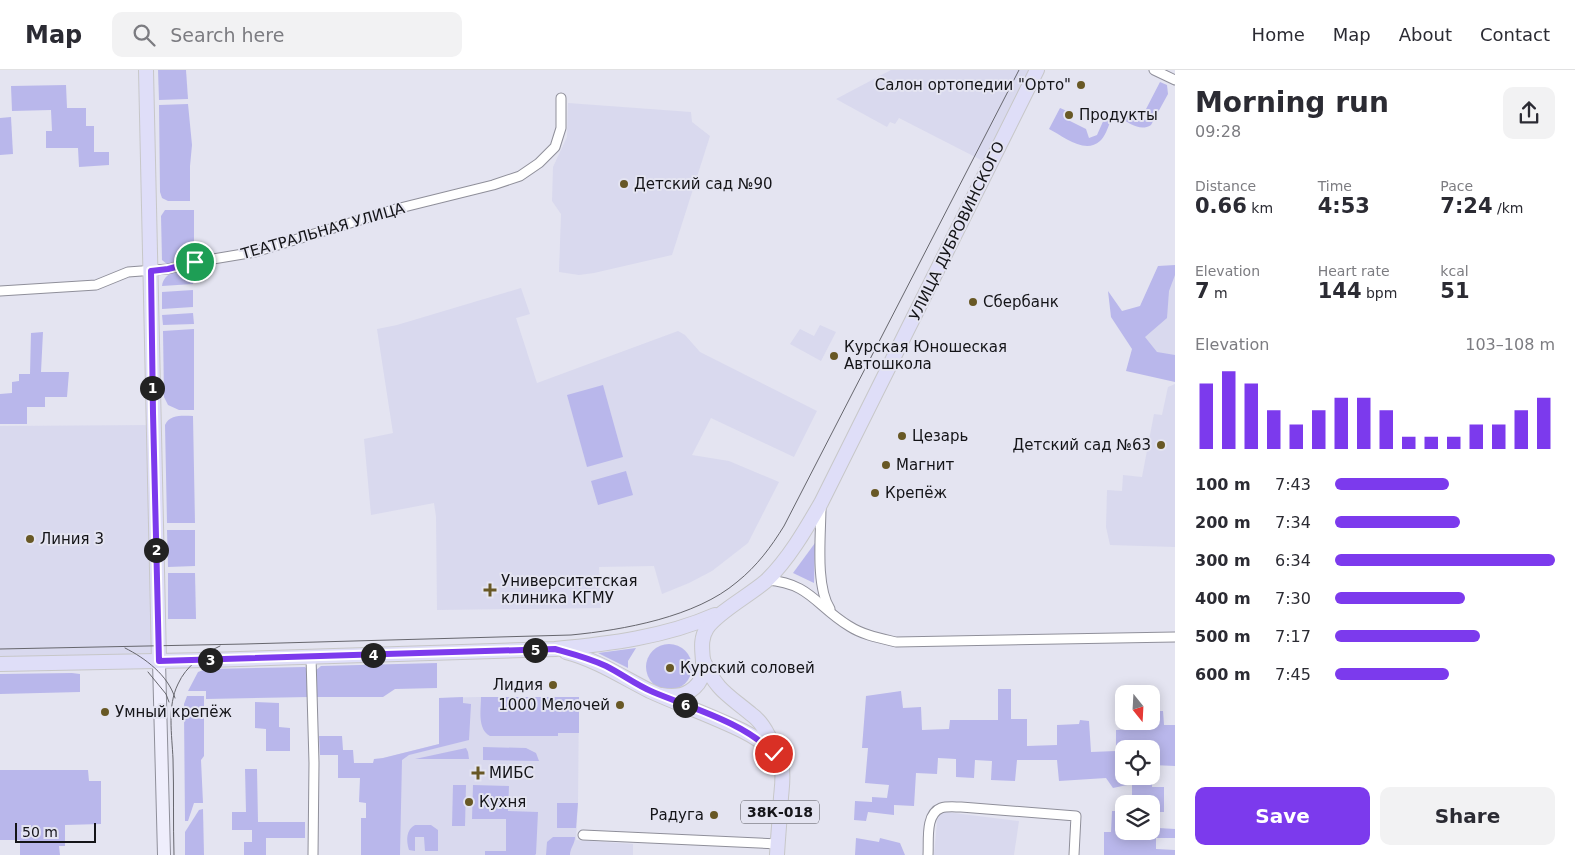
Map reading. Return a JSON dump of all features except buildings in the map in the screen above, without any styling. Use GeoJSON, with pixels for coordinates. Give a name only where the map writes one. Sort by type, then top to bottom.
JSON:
{"type":"FeatureCollection","features":[{"type":"Feature","properties":{"kind":"main road"},"geometry":{"type":"LineString","coordinates":[[146,70],[153,442],[164,855]]}},
{"type":"Feature","properties":{"kind":"main road","name":"УЛИЦА ДУБРОВИНСКОГО"},"geometry":{"type":"LineString","coordinates":[[725,611],[752,593],[767,580],[806,530],[1037,70]]}},
{"type":"Feature","properties":{"kind":"main road"},"geometry":{"type":"LineString","coordinates":[[0,664],[311,657],[583,647],[650,636],[698,623],[725,611]]}},
{"type":"Feature","properties":{"kind":"main road"},"geometry":{"type":"LineString","coordinates":[[661,695],[676,696],[683,694],[695,687],[702,678],[702,643],[706,629],[716,617],[725,611]]}},
{"type":"Feature","properties":{"kind":"main road"},"geometry":{"type":"LineString","coordinates":[[555,649],[582,656],[607,667],[661,695],[716,718],[754,737],[774,754],[782,768]]}},
{"type":"Feature","properties":{"kind":"main road"},"geometry":{"type":"LineString","coordinates":[[703,660],[721,690],[753,714],[765,729],[776,750],[782,768]]}},
{"type":"Feature","properties":{"kind":"main road","name":"38К-018"},"geometry":{"type":"LineString","coordinates":[[777,850],[782,768]]}},
{"type":"Feature","properties":{"kind":"street"},"geometry":{"type":"LineString","coordinates":[[1154,70],[1175,80]]}},
{"type":"Feature","properties":{"kind":"street","name":"ТЕАТРАЛЬНАЯ УЛИЦА"},"geometry":{"type":"LineString","coordinates":[[0,291],[96,285],[128,272],[168,269],[195,262],[255,252],[396,209],[494,185],[520,176],[555,147],[561,128],[561,98]]}},
{"type":"Feature","properties":{"kind":"street"},"geometry":{"type":"LineString","coordinates":[[821,503],[821,583],[823,596],[835,615]]}},
{"type":"Feature","properties":{"kind":"street"},"geometry":{"type":"LineString","coordinates":[[767,580],[790,583],[802,588],[835,615],[860,632],[896,642],[1175,637]]}},
{"type":"Feature","properties":{"kind":"street"},"geometry":{"type":"LineString","coordinates":[[311,657],[314,763],[313,855]]}},
{"type":"Feature","properties":{"kind":"street"},"geometry":{"type":"LineString","coordinates":[[928,855],[931,817],[937,810],[961,807],[1076,816],[1074,855]]}},
{"type":"Feature","properties":{"kind":"street"},"geometry":{"type":"LineString","coordinates":[[583,835],[692,840],[777,850]]}},
{"type":"Feature","properties":{"kind":"shaded area"},"geometry":{"type":"Polygon","coordinates":[[[158,70],[186,70],[188,99],[159,100],[158,70]]]}},
{"type":"Feature","properties":{"kind":"shaded area"},"geometry":{"type":"Polygon","coordinates":[[[891,70],[1033,70],[985,162],[899,118],[895,124],[890,122],[887,127],[836,99],[891,70]]]}},
{"type":"Feature","properties":{"kind":"shaded area"},"geometry":{"type":"Polygon","coordinates":[[[1160,82],[1167,85],[1168,94],[1151,125],[1143,128],[1120,118],[1123,112],[1139,121],[1147,119],[1145,111],[1160,82]]]}},
{"type":"Feature","properties":{"kind":"shaded area"},"geometry":{"type":"Polygon","coordinates":[[[66,85],[67,108],[86,108],[86,126],[94,126],[94,152],[109,152],[109,165],[79,167],[78,148],[46,148],[46,131],[52,131],[51,110],[12,111],[11,86],[66,85]]]}},
{"type":"Feature","properties":{"kind":"shaded area","name":"Детский сад №90"},"geometry":{"type":"Polygon","coordinates":[[[568,103],[691,112],[692,122],[710,136],[672,255],[594,273],[579,275],[559,272],[561,214],[552,201],[553,167],[567,137],[568,103]]]}},
{"type":"Feature","properties":{"kind":"shaded area"},"geometry":{"type":"Polygon","coordinates":[[[188,104],[192,145],[190,201],[168,201],[162,198],[160,192],[159,105],[188,104]]]}},
{"type":"Feature","properties":{"kind":"shaded area"},"geometry":{"type":"Polygon","coordinates":[[[1060,108],[1067,111],[1064,118],[1086,129],[1089,138],[1097,135],[1105,117],[1111,120],[1100,141],[1094,145],[1081,145],[1067,140],[1049,129],[1060,108]]]}},
{"type":"Feature","properties":{"kind":"shaded area"},"geometry":{"type":"Polygon","coordinates":[[[11,117],[13,154],[0,155],[0,118],[11,117]]]}},
{"type":"Feature","properties":{"kind":"shaded area"},"geometry":{"type":"Polygon","coordinates":[[[165,210],[194,210],[194,259],[168,265],[162,260],[161,216],[165,210]]]}},
{"type":"Feature","properties":{"kind":"shaded area"},"geometry":{"type":"Polygon","coordinates":[[[1175,265],[1175,380],[1137,337],[1175,265]]]}},
{"type":"Feature","properties":{"kind":"shaded area"},"geometry":{"type":"Polygon","coordinates":[[[1175,265],[1175,275],[1169,291],[1167,318],[1145,337],[1157,352],[1175,355],[1175,382],[1126,371],[1132,349],[1111,317],[1108,291],[1122,311],[1140,306],[1158,266],[1175,265]]]}},
{"type":"Feature","properties":{"kind":"shaded area"},"geometry":{"type":"Polygon","coordinates":[[[194,266],[193,284],[162,286],[163,281],[170,274],[194,266]]]}},
{"type":"Feature","properties":{"kind":"shaded area"},"geometry":{"type":"Polygon","coordinates":[[[521,288],[530,314],[516,318],[537,383],[678,331],[685,335],[700,352],[817,411],[794,457],[711,418],[692,455],[729,461],[779,482],[748,543],[712,571],[662,594],[654,566],[599,567],[601,608],[437,610],[436,517],[434,503],[371,515],[364,439],[393,433],[377,329],[397,325],[521,288]]]}},
{"type":"Feature","properties":{"kind":"shaded area"},"geometry":{"type":"Polygon","coordinates":[[[193,290],[193,307],[162,309],[162,292],[193,290]]]}},
{"type":"Feature","properties":{"kind":"shaded area"},"geometry":{"type":"Polygon","coordinates":[[[193,313],[194,324],[163,325],[162,315],[193,313]]]}},
{"type":"Feature","properties":{"kind":"shaded area","name":"Курская Юношеская Автошкола"},"geometry":{"type":"Polygon","coordinates":[[[820,325],[836,332],[821,361],[790,344],[800,329],[814,336],[820,325]]]}},
{"type":"Feature","properties":{"kind":"shaded area"},"geometry":{"type":"Polygon","coordinates":[[[194,329],[194,410],[179,410],[168,405],[164,397],[163,331],[194,329]]]}},
{"type":"Feature","properties":{"kind":"shaded area"},"geometry":{"type":"Polygon","coordinates":[[[43,332],[41,372],[69,372],[67,397],[45,397],[45,407],[27,407],[27,424],[0,424],[0,394],[12,393],[12,382],[19,381],[19,374],[30,374],[31,333],[43,332]]]}},
{"type":"Feature","properties":{"kind":"shaded area","name":"Детский сад №63"},"geometry":{"type":"Polygon","coordinates":[[[1175,384],[1175,547],[1110,545],[1106,527],[1107,490],[1122,491],[1123,475],[1142,477],[1154,414],[1162,415],[1168,387],[1175,384]]]}},
{"type":"Feature","properties":{"kind":"shaded area"},"geometry":{"type":"Polygon","coordinates":[[[603,385],[623,457],[587,467],[567,395],[603,385]]]}},
{"type":"Feature","properties":{"kind":"shaded area"},"geometry":{"type":"Polygon","coordinates":[[[193,416],[195,523],[167,523],[165,425],[173,417],[193,416]]]}},
{"type":"Feature","properties":{"kind":"shaded area"},"geometry":{"type":"Polygon","coordinates":[[[154,425],[159,661],[0,662],[0,426],[154,425]]]}},
{"type":"Feature","properties":{"kind":"shaded area"},"geometry":{"type":"Polygon","coordinates":[[[626,471],[633,495],[598,505],[591,481],[626,471]]]}},
{"type":"Feature","properties":{"kind":"shaded area"},"geometry":{"type":"Polygon","coordinates":[[[167,530],[195,530],[195,566],[168,567],[167,530]]]}},
{"type":"Feature","properties":{"kind":"shaded area"},"geometry":{"type":"Polygon","coordinates":[[[815,543],[814,583],[793,573],[815,543]]]}},
{"type":"Feature","properties":{"kind":"shaded area"},"geometry":{"type":"Polygon","coordinates":[[[168,573],[195,573],[196,619],[168,619],[168,573]]]}},
{"type":"Feature","properties":{"kind":"shaded area"},"geometry":{"type":"Polygon","coordinates":[[[669,644],[682,648],[688,654],[692,667],[688,680],[682,686],[669,690],[656,686],[650,680],[646,667],[650,654],[656,648],[669,644]]]}},
{"type":"Feature","properties":{"kind":"shaded area"},"geometry":{"type":"Polygon","coordinates":[[[636,648],[628,661],[628,668],[598,653],[636,648]]]}},
{"type":"Feature","properties":{"kind":"shaded area"},"geometry":{"type":"Polygon","coordinates":[[[437,663],[437,688],[395,689],[383,697],[315,697],[315,671],[321,666],[437,663]]]}},
{"type":"Feature","properties":{"kind":"shaded area"},"geometry":{"type":"Polygon","coordinates":[[[305,667],[307,669],[309,697],[206,699],[206,691],[188,691],[198,672],[206,669],[305,667]]]}},
{"type":"Feature","properties":{"kind":"shaded area"},"geometry":{"type":"Polygon","coordinates":[[[0,674],[80,674],[80,692],[0,694],[0,674]]]}},
{"type":"Feature","properties":{"kind":"shaded area"},"geometry":{"type":"Polygon","coordinates":[[[998,689],[1011,689],[1011,719],[1027,719],[1027,746],[1057,745],[1057,725],[1079,724],[1080,720],[1089,721],[1091,752],[1115,751],[1115,785],[1127,785],[1113,788],[1106,778],[1059,781],[1057,760],[1017,760],[1015,781],[991,780],[992,761],[975,760],[974,778],[956,777],[956,759],[938,758],[937,774],[916,773],[914,806],[894,805],[894,815],[868,812],[866,821],[854,820],[855,801],[872,802],[872,797],[887,798],[889,785],[865,783],[868,748],[862,748],[866,696],[901,691],[903,708],[921,707],[922,730],[949,729],[950,720],[998,720],[998,689]]]}},
{"type":"Feature","properties":{"kind":"shaded area"},"geometry":{"type":"Polygon","coordinates":[[[187,696],[204,696],[204,756],[201,760],[203,803],[194,803],[188,821],[185,821],[184,704],[187,696]]]}},
{"type":"Feature","properties":{"kind":"shaded area"},"geometry":{"type":"Polygon","coordinates":[[[463,697],[463,703],[471,704],[469,740],[409,755],[402,760],[400,855],[361,855],[361,818],[366,818],[366,803],[359,802],[360,778],[338,778],[338,755],[320,755],[319,736],[342,736],[343,750],[353,750],[354,763],[373,763],[374,759],[439,744],[439,698],[463,697]]]}},
{"type":"Feature","properties":{"kind":"shaded area"},"geometry":{"type":"Polygon","coordinates":[[[481,697],[579,697],[579,733],[558,733],[558,736],[490,736],[481,724],[481,697]]]}},
{"type":"Feature","properties":{"kind":"shaded area"},"geometry":{"type":"Polygon","coordinates":[[[579,697],[576,840],[633,844],[633,855],[382,855],[383,758],[439,744],[439,698],[579,697]]]}},
{"type":"Feature","properties":{"kind":"shaded area"},"geometry":{"type":"Polygon","coordinates":[[[255,702],[279,703],[279,727],[290,728],[290,751],[266,751],[266,729],[255,728],[255,702]]]}},
{"type":"Feature","properties":{"kind":"shaded area"},"geometry":{"type":"Polygon","coordinates":[[[1160,711],[1163,711],[1164,725],[1175,725],[1175,766],[1160,765],[1160,740],[1116,740],[1116,730],[1160,730],[1160,711]]]}},
{"type":"Feature","properties":{"kind":"shaded area"},"geometry":{"type":"Polygon","coordinates":[[[483,747],[526,748],[536,753],[539,761],[483,760],[483,747]]]}},
{"type":"Feature","properties":{"kind":"shaded area"},"geometry":{"type":"Polygon","coordinates":[[[466,748],[469,759],[415,759],[466,748]]]}},
{"type":"Feature","properties":{"kind":"shaded area"},"geometry":{"type":"Polygon","coordinates":[[[245,769],[257,769],[258,822],[305,822],[305,838],[266,838],[266,855],[244,855],[244,842],[252,842],[252,830],[232,830],[232,812],[246,812],[245,769]]]}},
{"type":"Feature","properties":{"kind":"shaded area"},"geometry":{"type":"Polygon","coordinates":[[[0,770],[88,770],[89,781],[101,781],[101,824],[65,825],[65,846],[59,846],[60,855],[20,855],[20,840],[0,840],[0,770]]]}},
{"type":"Feature","properties":{"kind":"shaded area"},"geometry":{"type":"Polygon","coordinates":[[[453,785],[466,785],[465,826],[452,826],[453,785]]]}},
{"type":"Feature","properties":{"kind":"shaded area"},"geometry":{"type":"Polygon","coordinates":[[[473,785],[509,786],[508,811],[538,812],[535,855],[485,855],[485,851],[506,851],[506,819],[472,819],[473,785]]]}},
{"type":"Feature","properties":{"kind":"shaded area"},"geometry":{"type":"Polygon","coordinates":[[[1132,785],[1164,787],[1164,812],[1160,812],[1160,795],[1132,795],[1132,785]]]}},
{"type":"Feature","properties":{"kind":"shaded area"},"geometry":{"type":"Polygon","coordinates":[[[557,803],[578,803],[576,828],[557,828],[557,803]]]}},
{"type":"Feature","properties":{"kind":"shaded area"},"geometry":{"type":"Polygon","coordinates":[[[203,809],[204,855],[185,855],[185,832],[199,810],[203,809]]]}},
{"type":"Feature","properties":{"kind":"shaded area"},"geometry":{"type":"Polygon","coordinates":[[[938,811],[1019,821],[1014,855],[934,855],[938,811]]]}},
{"type":"Feature","properties":{"kind":"shaded area"},"geometry":{"type":"Polygon","coordinates":[[[1112,811],[1115,811],[1115,840],[1156,840],[1156,849],[1175,850],[1175,855],[1104,855],[1104,832],[1111,832],[1112,811]]]}},
{"type":"Feature","properties":{"kind":"shaded area"},"geometry":{"type":"Polygon","coordinates":[[[415,825],[431,825],[438,830],[438,851],[425,851],[424,837],[415,837],[415,851],[409,850],[408,836],[410,830],[415,825]]]}},
{"type":"Feature","properties":{"kind":"shaded area"},"geometry":{"type":"Polygon","coordinates":[[[1160,828],[1175,829],[1175,838],[1160,838],[1160,828]]]}},
{"type":"Feature","properties":{"kind":"shaded area"},"geometry":{"type":"Polygon","coordinates":[[[553,837],[575,837],[570,855],[546,855],[547,842],[553,837]]]}},
{"type":"Feature","properties":{"kind":"shaded area"},"geometry":{"type":"Polygon","coordinates":[[[856,838],[879,842],[880,838],[900,843],[905,855],[855,855],[856,838]]]}},
{"type":"Feature","properties":{"kind":"tram line"},"geometry":{"type":"LineString","coordinates":[[0,649],[571,635],[613,630],[658,620],[680,613],[720,594],[737,582],[757,563],[784,526],[1019,70]]}},
{"type":"Feature","properties":{"kind":"tram line"},"geometry":{"type":"LineString","coordinates":[[174,855],[172,702],[178,684],[190,666],[220,646]]}},
{"type":"Feature","properties":{"kind":"tram line"},"geometry":{"type":"LineString","coordinates":[[125,648],[155,668],[167,682],[175,698]]}},
{"type":"Feature","properties":{"kind":"tram line"},"geometry":{"type":"LineString","coordinates":[[148,672],[166,694],[169,702]]}},
{"type":"Feature","properties":{"kind":"place","name":"Салон ортопедии \"Орто\""},"geometry":{"type":"Point","coordinates":[1081,85]}},
{"type":"Feature","properties":{"kind":"place","name":"Продукты"},"geometry":{"type":"Point","coordinates":[1069,115]}},
{"type":"Feature","properties":{"kind":"place","name":"Детский сад №90"},"geometry":{"type":"Point","coordinates":[624,184]}},
{"type":"Feature","properties":{"kind":"place","name":"Сбербанк"},"geometry":{"type":"Point","coordinates":[973,302]}},
{"type":"Feature","properties":{"kind":"place","name":"Курская Юношеская Автошкола"},"geometry":{"type":"Point","coordinates":[834,356]}},
{"type":"Feature","properties":{"kind":"place","name":"Цезарь"},"geometry":{"type":"Point","coordinates":[902,436]}},
{"type":"Feature","properties":{"kind":"place","name":"Детский сад №63"},"geometry":{"type":"Point","coordinates":[1161,445]}},
{"type":"Feature","properties":{"kind":"place","name":"Магнит"},"geometry":{"type":"Point","coordinates":[886,465]}},
{"type":"Feature","properties":{"kind":"place","name":"Крепёж"},"geometry":{"type":"Point","coordinates":[875,493]}},
{"type":"Feature","properties":{"kind":"place","name":"Линия 3"},"geometry":{"type":"Point","coordinates":[30,539]}},
{"type":"Feature","properties":{"kind":"place","name":"Университетская клиника КГМУ"},"geometry":{"type":"Point","coordinates":[490,590]}},
{"type":"Feature","properties":{"kind":"place","name":"Курский соловей"},"geometry":{"type":"Point","coordinates":[670,668]}},
{"type":"Feature","properties":{"kind":"place","name":"Лидия"},"geometry":{"type":"Point","coordinates":[553,685]}},
{"type":"Feature","properties":{"kind":"place","name":"1000 Мелочей"},"geometry":{"type":"Point","coordinates":[620,705]}},
{"type":"Feature","properties":{"kind":"place","name":"Умный крепёж"},"geometry":{"type":"Point","coordinates":[105,712]}},
{"type":"Feature","properties":{"kind":"place","name":"МИБС"},"geometry":{"type":"Point","coordinates":[478,773]}},
{"type":"Feature","properties":{"kind":"place","name":"Кухня"},"geometry":{"type":"Point","coordinates":[469,802]}},
{"type":"Feature","properties":{"kind":"place","name":"Радуга"},"geometry":{"type":"Point","coordinates":[714,815]}},
{"type":"Feature","properties":{"kind":"route"},"geometry":{"type":"LineString","coordinates":[[195,262],[151,271],[159,661],[555,649],[582,656],[607,667],[650,691],[743,730],[764,744],[774,754]]}}]}
